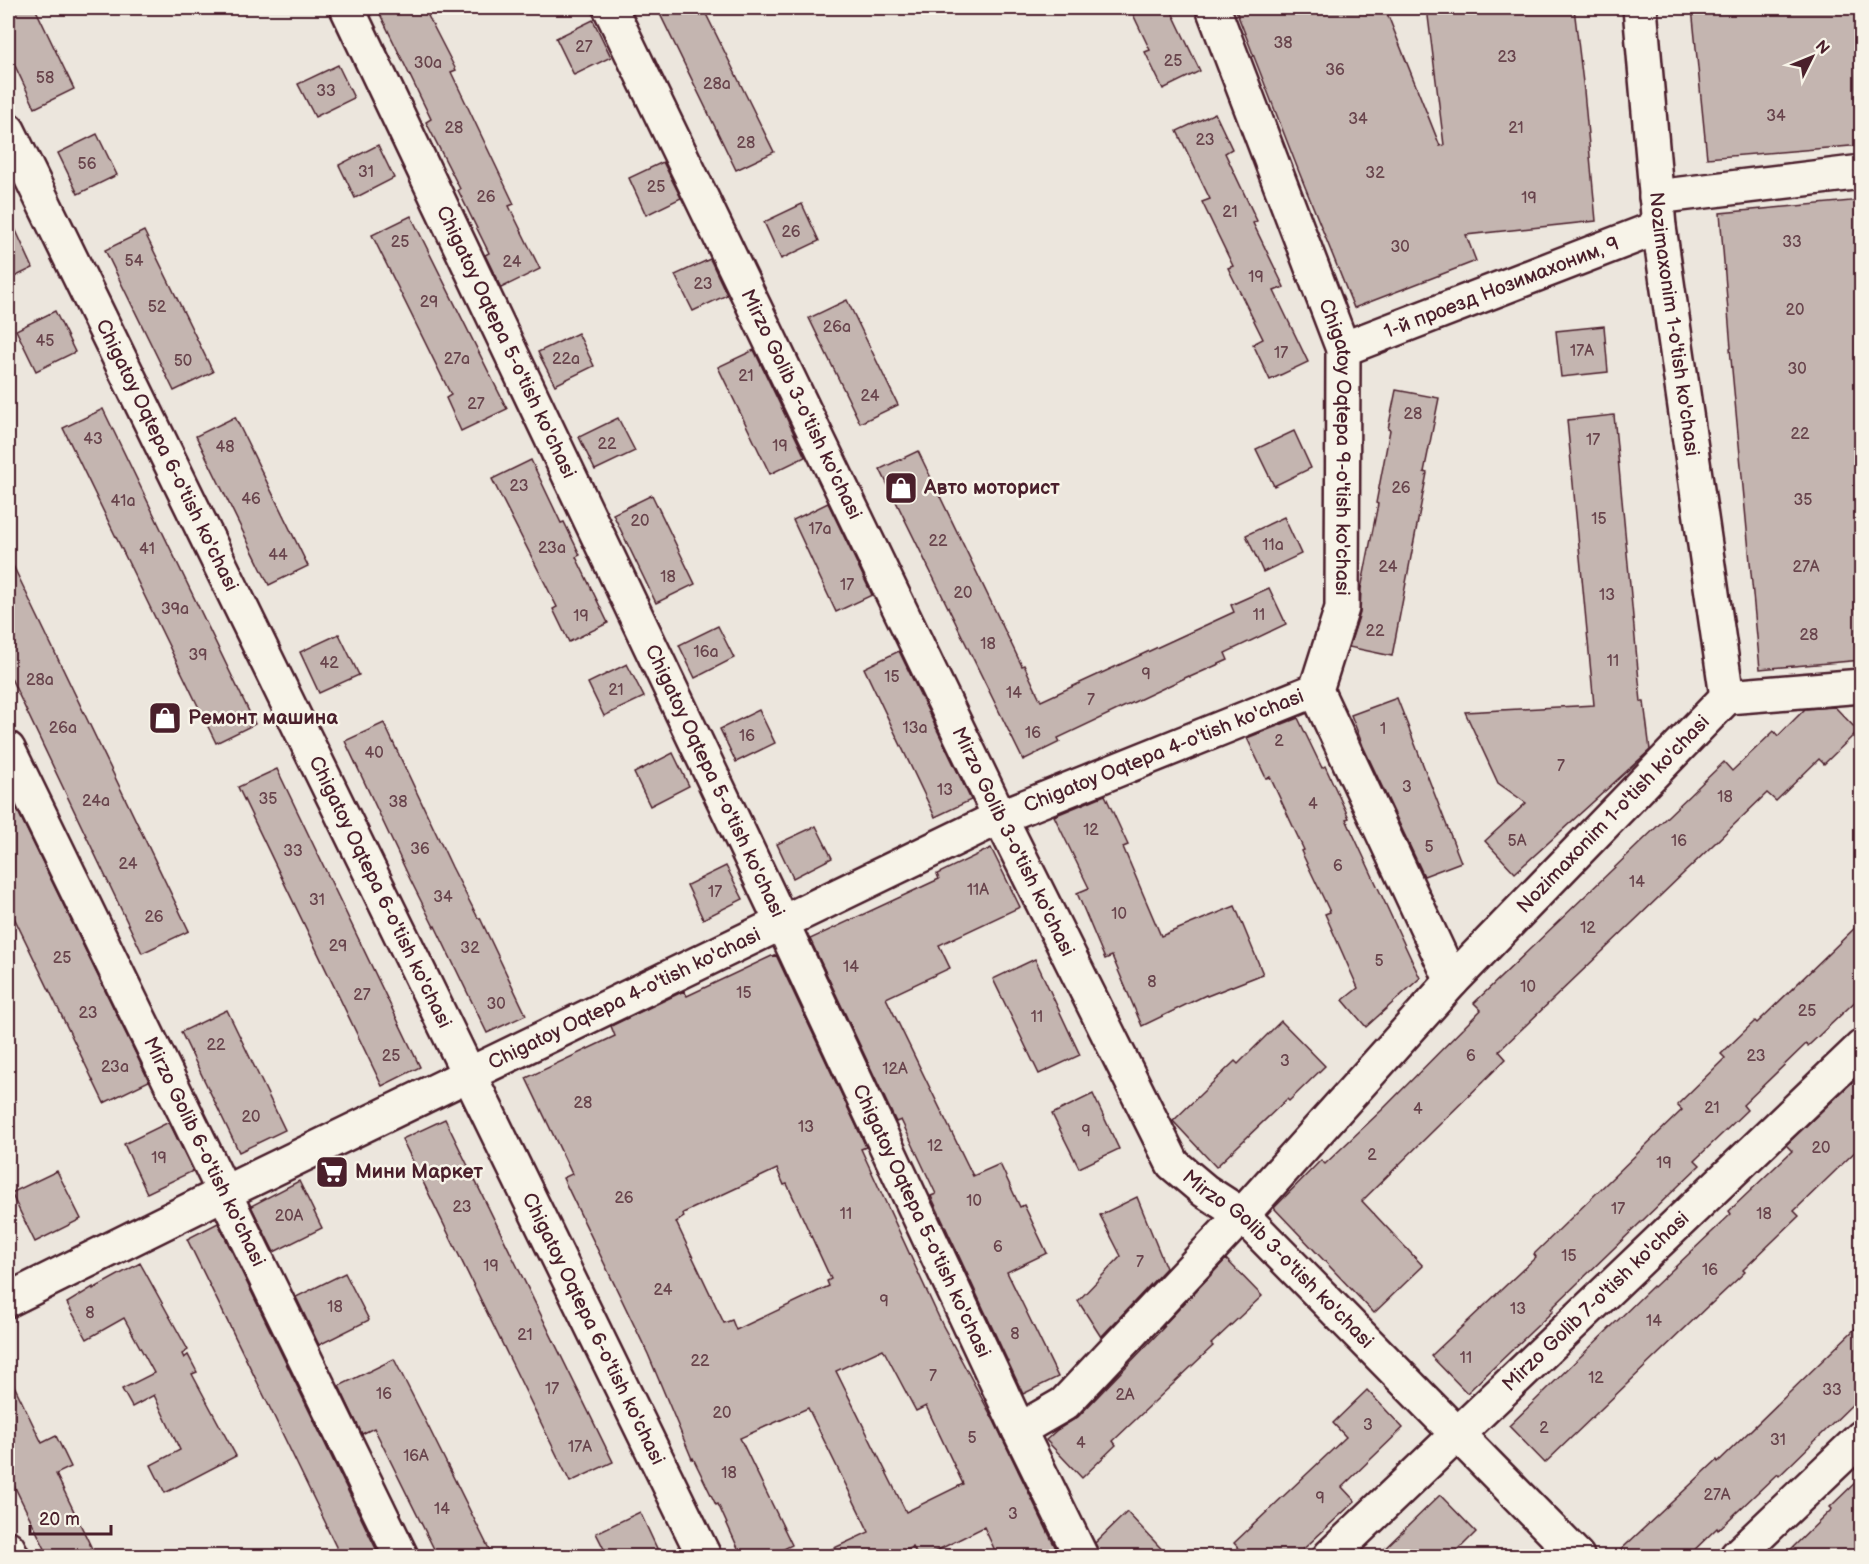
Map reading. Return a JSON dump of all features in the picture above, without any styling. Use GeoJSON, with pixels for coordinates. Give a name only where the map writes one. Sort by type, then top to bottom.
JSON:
{"type":"FeatureCollection","features":[{"type":"Feature","properties":{"kind":"street","name":"Chigatoy Oqtepa 5-o'tish ko'chasi"},"geometry":{"type":"LineString","coordinates":[[347,8],[1081,1557]]}},
{"type":"Feature","properties":{"kind":"street","name":"Mirzo Golib 3-o'tish ko'chasi"},"geometry":{"type":"LineString","coordinates":[[610,8],[1000,817],[1173,1164],[1205,1191],[1242,1215],[1577,1557]]}},
{"type":"Feature","properties":{"kind":"street","name":"Chigatoy Oqtepa 9-o'tish ko'chasi"},"geometry":{"type":"LineString","coordinates":[[1213,8],[1343,349],[1342,608],[1316,690]]}},
{"type":"Feature","properties":{"kind":"street","name":"Nozimaxonim 1-o'tish ko'chasi"},"geometry":{"type":"LineString","coordinates":[[1019,1430],[1064,1404],[1242,1215],[1452,981],[1727,697],[1657,212],[1640,8]]}},
{"type":"Feature","properties":{"kind":"street","name":"Chigatoy Oqtepa 6-o'tish ko'chasi"},"geometry":{"type":"LineString","coordinates":[[8,130],[704,1557]]}},
{"type":"Feature","properties":{"kind":"street","name":"1-й проезд Нозимахоним, 9"},"geometry":{"type":"LineString","coordinates":[[1343,349],[1657,212],[1862,172]]}},
{"type":"Feature","properties":{"kind":"street"},"geometry":{"type":"LineString","coordinates":[[1727,697],[1862,686]]}},
{"type":"Feature","properties":{"kind":"street","name":"Chigatoy Oqtepa 4-o'tish ko'chasi"},"geometry":{"type":"LineString","coordinates":[[8,1300],[1000,817],[1316,690]]}},
{"type":"Feature","properties":{"kind":"street"},"geometry":{"type":"LineString","coordinates":[[1316,690],[1452,981]]}},
{"type":"Feature","properties":{"kind":"street","name":"Mirzo Golib 6-o'tish ko'chasi"},"geometry":{"type":"LineString","coordinates":[[8,749],[401,1557]]}},
{"type":"Feature","properties":{"kind":"street","name":"Mirzo Golib 7-o'tish ko'chasi"},"geometry":{"type":"LineString","coordinates":[[1330,1557],[1862,1047]]}},
{"type":"Feature","properties":{"kind":"street"},"geometry":{"type":"LineString","coordinates":[[1737,1557],[1862,1437]]}},
{"type":"Feature","properties":{"kind":"street"},"geometry":{"type":"LineString","coordinates":[[8,1548],[12,1557]]}},
{"type":"Feature","properties":{"kind":"building"},"geometry":{"type":"Polygon","coordinates":[[[8,8],[35,8],[74,89],[35,108],[8,51],[8,8]]]}},
{"type":"Feature","properties":{"kind":"building"},"geometry":{"type":"Polygon","coordinates":[[[377,8],[424,8],[456,70],[451,72],[514,204],[509,206],[540,269],[501,288],[485,255],[489,253],[426,122],[431,119],[377,8]]]}},
{"type":"Feature","properties":{"kind":"building"},"geometry":{"type":"Polygon","coordinates":[[[673,8],[703,8],[774,152],[736,170],[660,14],[673,8]]]}},
{"type":"Feature","properties":{"kind":"building"},"geometry":{"type":"Polygon","coordinates":[[[1130,8],[1170,8],[1200,71],[1163,89],[1145,52],[1150,50],[1130,8]]]}},
{"type":"Feature","properties":{"kind":"building"},"geometry":{"type":"Polygon","coordinates":[[[1235,8],[1385,8],[1440,146],[1444,145],[1427,8],[1574,8],[1596,221],[1466,235],[1476,261],[1354,308],[1235,8]]]}},
{"type":"Feature","properties":{"kind":"building"},"geometry":{"type":"Polygon","coordinates":[[[1692,8],[1862,8],[1862,145],[1707,158],[1692,8]]]}},
{"type":"Feature","properties":{"kind":"building"},"geometry":{"type":"Polygon","coordinates":[[[593,20],[611,57],[574,75],[556,38],[593,20]]]}},
{"type":"Feature","properties":{"kind":"building"},"geometry":{"type":"Polygon","coordinates":[[[338,65],[354,98],[315,117],[298,84],[338,65]]]}},
{"type":"Feature","properties":{"kind":"building"},"geometry":{"type":"Polygon","coordinates":[[[1215,113],[1232,149],[1225,153],[1257,221],[1253,223],[1284,287],[1274,291],[1308,362],[1270,380],[1253,344],[1263,339],[1228,268],[1233,266],[1202,202],[1210,199],[1177,131],[1215,113]]]}},
{"type":"Feature","properties":{"kind":"building"},"geometry":{"type":"Polygon","coordinates":[[[97,134],[117,175],[78,194],[58,153],[97,134]]]}},
{"type":"Feature","properties":{"kind":"building"},"geometry":{"type":"Polygon","coordinates":[[[378,145],[394,178],[355,198],[339,165],[378,145]]]}},
{"type":"Feature","properties":{"kind":"building"},"geometry":{"type":"Polygon","coordinates":[[[663,162],[681,198],[646,215],[629,178],[663,162]]]}},
{"type":"Feature","properties":{"kind":"building"},"geometry":{"type":"Polygon","coordinates":[[[1862,200],[1862,660],[1760,669],[1730,348],[1720,213],[1862,200]]]}},
{"type":"Feature","properties":{"kind":"building"},"geometry":{"type":"Polygon","coordinates":[[[802,204],[819,241],[781,259],[764,222],[802,204]]]}},
{"type":"Feature","properties":{"kind":"building"},"geometry":{"type":"Polygon","coordinates":[[[8,213],[33,268],[8,280],[8,213]]]}},
{"type":"Feature","properties":{"kind":"building"},"geometry":{"type":"Polygon","coordinates":[[[411,216],[507,409],[461,431],[446,398],[451,395],[372,235],[411,216]]]}},
{"type":"Feature","properties":{"kind":"building"},"geometry":{"type":"Polygon","coordinates":[[[144,231],[213,372],[174,391],[105,250],[144,231]]]}},
{"type":"Feature","properties":{"kind":"building"},"geometry":{"type":"Polygon","coordinates":[[[710,259],[727,295],[693,311],[675,275],[710,259]]]}},
{"type":"Feature","properties":{"kind":"building"},"geometry":{"type":"Polygon","coordinates":[[[847,300],[898,405],[860,423],[809,318],[847,300]]]}},
{"type":"Feature","properties":{"kind":"building"},"geometry":{"type":"Polygon","coordinates":[[[55,311],[75,352],[36,371],[16,330],[55,311]]]}},
{"type":"Feature","properties":{"kind":"building"},"geometry":{"type":"Polygon","coordinates":[[[1604,326],[1608,372],[1561,377],[1556,331],[1604,326]]]}},
{"type":"Feature","properties":{"kind":"building"},"geometry":{"type":"Polygon","coordinates":[[[578,333],[594,366],[555,385],[538,352],[578,333]]]}},
{"type":"Feature","properties":{"kind":"building"},"geometry":{"type":"Polygon","coordinates":[[[754,350],[805,457],[770,474],[718,367],[754,350]]]}},
{"type":"Feature","properties":{"kind":"building"},"geometry":{"type":"Polygon","coordinates":[[[1396,390],[1439,398],[1392,656],[1349,647],[1360,613],[1361,589],[1378,504],[1376,503],[1396,390]]]}},
{"type":"Feature","properties":{"kind":"building"},"geometry":{"type":"Polygon","coordinates":[[[103,409],[255,724],[216,743],[63,428],[103,409]]]}},
{"type":"Feature","properties":{"kind":"building"},"geometry":{"type":"Polygon","coordinates":[[[1614,415],[1641,702],[1644,702],[1650,750],[1515,873],[1485,841],[1526,803],[1498,783],[1465,712],[1594,705],[1567,420],[1614,415]]]}},
{"type":"Feature","properties":{"kind":"building"},"geometry":{"type":"Polygon","coordinates":[[[235,417],[308,566],[269,585],[196,436],[235,417]]]}},
{"type":"Feature","properties":{"kind":"building"},"geometry":{"type":"Polygon","coordinates":[[[618,418],[635,451],[595,470],[579,437],[618,418]]]}},
{"type":"Feature","properties":{"kind":"building"},"geometry":{"type":"Polygon","coordinates":[[[1294,431],[1311,468],[1274,486],[1256,449],[1294,431]]]}},
{"type":"Feature","properties":{"kind":"building"},"geometry":{"type":"Polygon","coordinates":[[[918,451],[1041,701],[1234,612],[1231,605],[1269,588],[1286,624],[1225,653],[1228,660],[1058,738],[1060,742],[1023,760],[880,469],[918,451]]]}},
{"type":"Feature","properties":{"kind":"building"},"geometry":{"type":"Polygon","coordinates":[[[531,460],[561,523],[564,522],[580,555],[576,557],[608,623],[569,642],[553,609],[557,607],[492,479],[531,460]]]}},
{"type":"Feature","properties":{"kind":"building"},"geometry":{"type":"Polygon","coordinates":[[[652,495],[695,584],[656,603],[613,514],[652,495]]]}},
{"type":"Feature","properties":{"kind":"building"},"geometry":{"type":"Polygon","coordinates":[[[828,503],[872,595],[836,612],[793,520],[828,503]]]}},
{"type":"Feature","properties":{"kind":"building"},"geometry":{"type":"Polygon","coordinates":[[[1284,517],[1301,554],[1263,572],[1246,535],[1284,517]]]}},
{"type":"Feature","properties":{"kind":"building"},"geometry":{"type":"Polygon","coordinates":[[[8,555],[189,931],[142,953],[8,672],[8,555]]]}},
{"type":"Feature","properties":{"kind":"building"},"geometry":{"type":"Polygon","coordinates":[[[718,626],[734,658],[695,678],[679,645],[718,626]]]}},
{"type":"Feature","properties":{"kind":"building"},"geometry":{"type":"Polygon","coordinates":[[[339,634],[359,675],[319,693],[300,652],[339,634]]]}},
{"type":"Feature","properties":{"kind":"building"},"geometry":{"type":"Polygon","coordinates":[[[899,651],[971,800],[935,817],[864,668],[899,651]]]}},
{"type":"Feature","properties":{"kind":"building"},"geometry":{"type":"Polygon","coordinates":[[[627,664],[644,697],[604,716],[588,683],[627,664]]]}},
{"type":"Feature","properties":{"kind":"building"},"geometry":{"type":"Polygon","coordinates":[[[1397,698],[1461,862],[1424,876],[1363,746],[1351,715],[1397,698]]]}},
{"type":"Feature","properties":{"kind":"building"},"geometry":{"type":"Polygon","coordinates":[[[1835,707],[1858,731],[1824,764],[1819,759],[1776,801],[1767,793],[1499,1051],[1506,1059],[1362,1201],[1423,1266],[1374,1313],[1274,1208],[1321,1160],[1325,1164],[1384,1108],[1481,1010],[1474,1003],[1724,762],[1732,771],[1774,731],[1778,736],[1805,709],[1835,707]]]}},
{"type":"Feature","properties":{"kind":"building"},"geometry":{"type":"Polygon","coordinates":[[[759,710],[775,743],[736,762],[720,729],[759,710]]]}},
{"type":"Feature","properties":{"kind":"building"},"geometry":{"type":"Polygon","coordinates":[[[1298,718],[1322,768],[1325,766],[1349,818],[1346,819],[1420,978],[1366,1027],[1343,1000],[1358,988],[1325,914],[1330,912],[1301,851],[1304,850],[1270,777],[1266,778],[1247,738],[1298,718]]]}},
{"type":"Feature","properties":{"kind":"building"},"geometry":{"type":"Polygon","coordinates":[[[384,723],[452,867],[480,918],[526,1015],[487,1033],[410,879],[345,741],[384,723]]]}},
{"type":"Feature","properties":{"kind":"building"},"geometry":{"type":"Polygon","coordinates":[[[673,753],[689,786],[650,806],[634,773],[673,753]]]}},
{"type":"Feature","properties":{"kind":"building"},"geometry":{"type":"Polygon","coordinates":[[[277,769],[420,1067],[382,1086],[238,787],[277,769]]]}},
{"type":"Feature","properties":{"kind":"building"},"geometry":{"type":"Polygon","coordinates":[[[8,791],[149,1081],[104,1103],[8,905],[8,791]]]}},
{"type":"Feature","properties":{"kind":"building"},"geometry":{"type":"Polygon","coordinates":[[[1105,795],[1128,845],[1123,847],[1161,936],[1235,906],[1263,974],[1206,995],[1142,1026],[1112,956],[1105,959],[1077,893],[1089,888],[1054,816],[1105,795]]]}},
{"type":"Feature","properties":{"kind":"building"},"geometry":{"type":"Polygon","coordinates":[[[816,826],[832,858],[793,878],[777,844],[816,826]]]}},
{"type":"Feature","properties":{"kind":"building"},"geometry":{"type":"Polygon","coordinates":[[[991,848],[1020,907],[939,945],[950,968],[886,998],[973,1176],[1000,1164],[1020,1207],[1024,1205],[1047,1253],[1007,1272],[1058,1377],[1023,1394],[931,1196],[936,1194],[901,1120],[896,1122],[810,939],[939,879],[937,874],[991,848]]]}},
{"type":"Feature","properties":{"kind":"building"},"geometry":{"type":"Polygon","coordinates":[[[726,866],[743,899],[703,919],[687,885],[726,866]]]}},
{"type":"Feature","properties":{"kind":"building"},"geometry":{"type":"Polygon","coordinates":[[[1862,921],[1862,995],[1808,1046],[1806,1044],[1743,1105],[1747,1110],[1695,1160],[1700,1165],[1467,1393],[1431,1356],[1536,1257],[1534,1254],[1682,1110],[1677,1105],[1725,1058],[1721,1054],[1755,1021],[1757,1023],[1862,921]]]}},
{"type":"Feature","properties":{"kind":"building"},"geometry":{"type":"Polygon","coordinates":[[[776,955],[862,1138],[866,1147],[861,1149],[942,1324],[994,1421],[1060,1557],[998,1557],[984,1527],[924,1557],[918,1557],[913,1547],[892,1557],[815,1557],[869,1532],[808,1408],[740,1438],[792,1545],[768,1557],[742,1557],[718,1504],[716,1505],[692,1459],[648,1354],[563,1178],[572,1174],[526,1078],[615,1036],[611,1026],[684,991],[687,996],[776,955]],[[777,1169],[683,1213],[684,1217],[676,1222],[724,1323],[732,1320],[736,1330],[829,1286],[827,1281],[831,1279],[787,1184],[784,1185],[777,1169]],[[883,1349],[836,1371],[906,1512],[963,1484],[926,1406],[916,1411],[883,1349]]]}},
{"type":"Feature","properties":{"kind":"building"},"geometry":{"type":"Polygon","coordinates":[[[1035,959],[1080,1055],[1039,1074],[993,979],[1035,959]]]}},
{"type":"Feature","properties":{"kind":"building"},"geometry":{"type":"Polygon","coordinates":[[[227,1010],[285,1130],[239,1152],[181,1032],[227,1010]]]}},
{"type":"Feature","properties":{"kind":"building"},"geometry":{"type":"Polygon","coordinates":[[[1281,1021],[1325,1066],[1216,1167],[1173,1121],[1235,1061],[1238,1064],[1281,1021]]]}},
{"type":"Feature","properties":{"kind":"building"},"geometry":{"type":"Polygon","coordinates":[[[1862,1073],[1862,1145],[1794,1211],[1799,1216],[1743,1270],[1745,1272],[1545,1463],[1509,1426],[1731,1214],[1729,1211],[1792,1151],[1786,1145],[1862,1073]]]}},
{"type":"Feature","properties":{"kind":"building"},"geometry":{"type":"Polygon","coordinates":[[[1093,1094],[1119,1149],[1079,1168],[1052,1114],[1093,1094]]]}},
{"type":"Feature","properties":{"kind":"building"},"geometry":{"type":"Polygon","coordinates":[[[445,1119],[613,1462],[570,1482],[402,1139],[445,1119]]]}},
{"type":"Feature","properties":{"kind":"building"},"geometry":{"type":"Polygon","coordinates":[[[169,1122],[193,1171],[147,1193],[124,1144],[169,1122]]]}},
{"type":"Feature","properties":{"kind":"building"},"geometry":{"type":"Polygon","coordinates":[[[57,1171],[81,1219],[35,1242],[11,1193],[57,1171]]]}},
{"type":"Feature","properties":{"kind":"building"},"geometry":{"type":"Polygon","coordinates":[[[299,1181],[322,1228],[274,1252],[251,1206],[299,1181]]]}},
{"type":"Feature","properties":{"kind":"building"},"geometry":{"type":"Polygon","coordinates":[[[1137,1197],[1166,1268],[1101,1337],[1078,1301],[1121,1256],[1100,1215],[1137,1197]]]}},
{"type":"Feature","properties":{"kind":"building"},"geometry":{"type":"Polygon","coordinates":[[[218,1223],[380,1557],[341,1557],[187,1239],[218,1223]]]}},
{"type":"Feature","properties":{"kind":"building"},"geometry":{"type":"Polygon","coordinates":[[[1226,1259],[1262,1296],[1113,1441],[1116,1445],[1082,1478],[1046,1440],[1078,1417],[1226,1259]]]}},
{"type":"Feature","properties":{"kind":"building"},"geometry":{"type":"Polygon","coordinates":[[[140,1263],[188,1350],[182,1354],[184,1358],[188,1355],[197,1372],[192,1374],[236,1456],[165,1493],[151,1465],[180,1450],[154,1395],[132,1407],[122,1389],[154,1373],[124,1318],[87,1339],[67,1303],[140,1263]]]}},
{"type":"Feature","properties":{"kind":"building"},"geometry":{"type":"Polygon","coordinates":[[[345,1273],[369,1320],[319,1345],[296,1297],[345,1273]]]}},
{"type":"Feature","properties":{"kind":"building"},"geometry":{"type":"Polygon","coordinates":[[[1862,1322],[1862,1395],[1779,1476],[1777,1474],[1687,1557],[1613,1557],[1717,1460],[1718,1462],[1862,1322]]]}},
{"type":"Feature","properties":{"kind":"building"},"geometry":{"type":"Polygon","coordinates":[[[394,1359],[493,1557],[438,1557],[374,1428],[362,1434],[339,1386],[394,1359]]]}},
{"type":"Feature","properties":{"kind":"building"},"geometry":{"type":"Polygon","coordinates":[[[8,1373],[42,1443],[56,1436],[71,1467],[56,1474],[96,1557],[49,1557],[8,1473],[8,1373]]]}},
{"type":"Feature","properties":{"kind":"building"},"geometry":{"type":"Polygon","coordinates":[[[1367,1390],[1403,1428],[1342,1487],[1355,1501],[1295,1557],[1247,1557],[1234,1543],[1346,1437],[1333,1423],[1367,1390]]]}},
{"type":"Feature","properties":{"kind":"building"},"geometry":{"type":"Polygon","coordinates":[[[1862,1476],[1862,1557],[1783,1557],[1832,1509],[1830,1507],[1862,1476]]]}},
{"type":"Feature","properties":{"kind":"building"},"geometry":{"type":"Polygon","coordinates":[[[1440,1495],[1476,1532],[1451,1557],[1376,1557],[1440,1495]]]}},
{"type":"Feature","properties":{"kind":"building"},"geometry":{"type":"Polygon","coordinates":[[[640,1512],[661,1557],[608,1557],[596,1533],[640,1512]]]}},
{"type":"Feature","properties":{"kind":"building"},"geometry":{"type":"Polygon","coordinates":[[[1127,1512],[1169,1557],[1100,1557],[1095,1543],[1127,1512]]]}},
{"type":"Feature","properties":{"kind":"place","name":"Авто моторист"},"geometry":{"type":"Point","coordinates":[901,488]}},
{"type":"Feature","properties":{"kind":"place","name":"Ремонт машина"},"geometry":{"type":"Point","coordinates":[165,718]}},
{"type":"Feature","properties":{"kind":"place","name":"Мини Маркет"},"geometry":{"type":"Point","coordinates":[332,1172]}}]}
